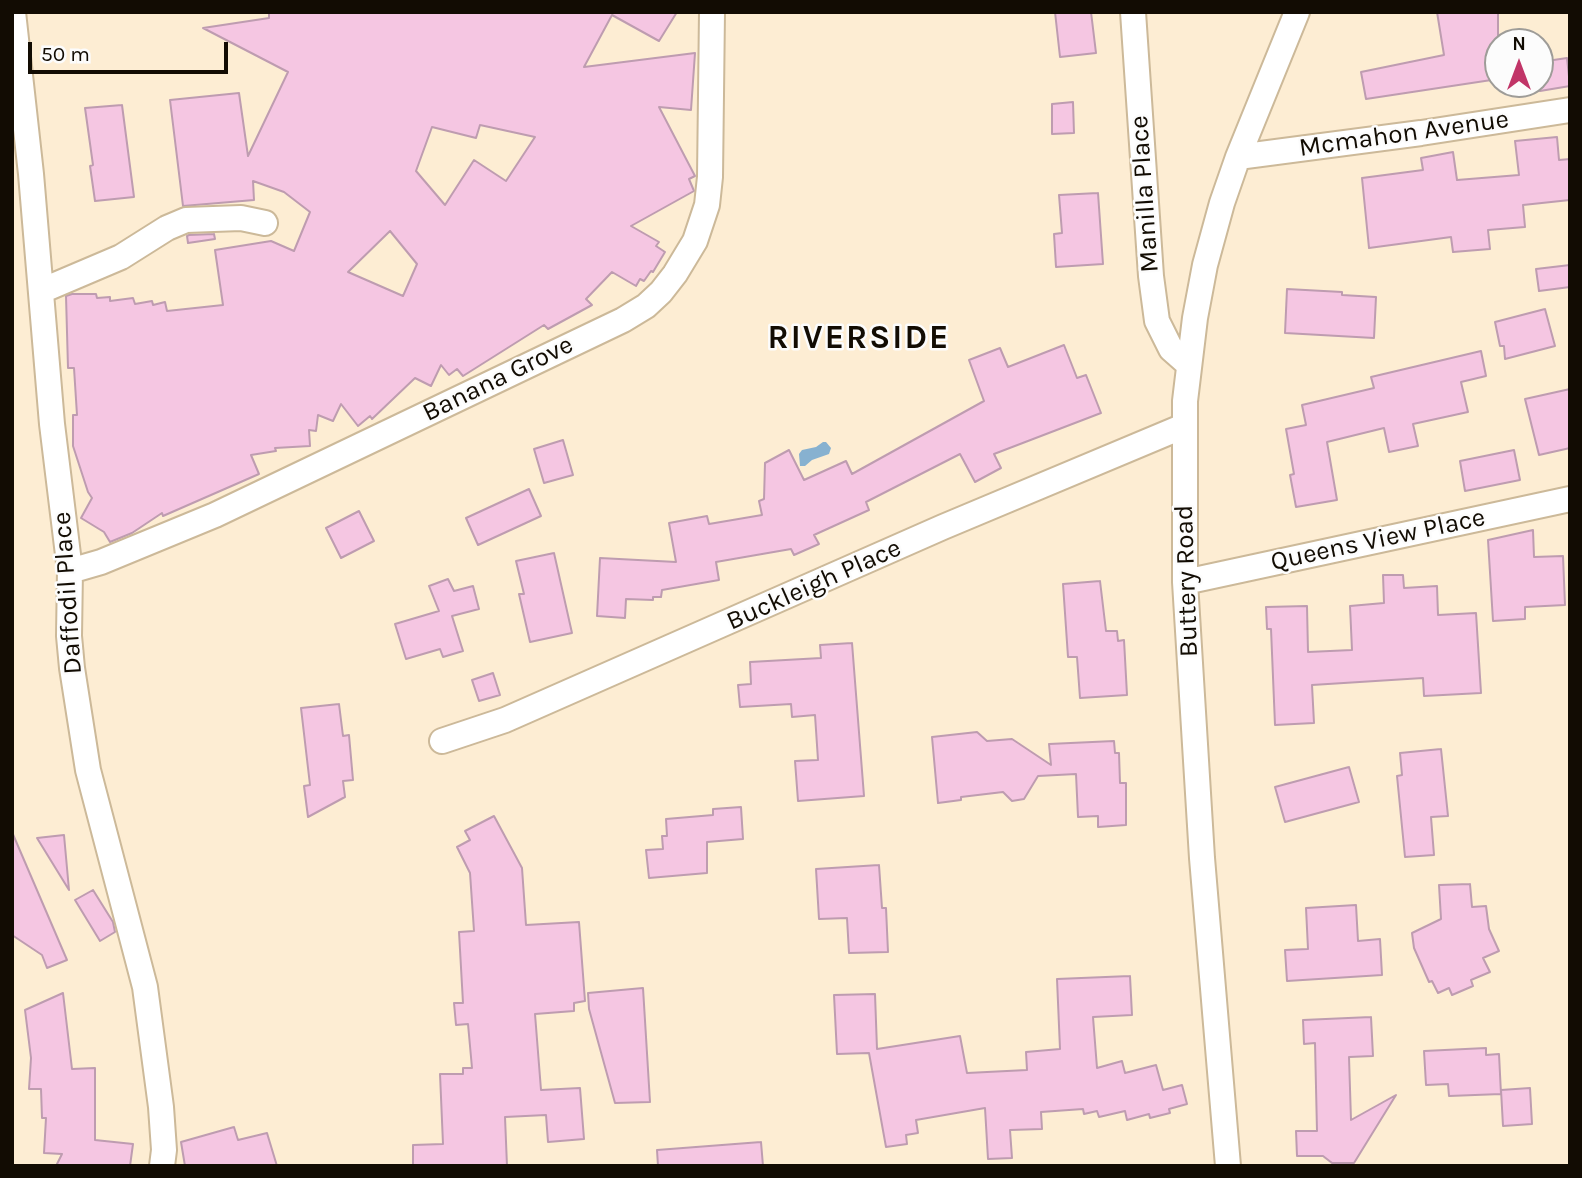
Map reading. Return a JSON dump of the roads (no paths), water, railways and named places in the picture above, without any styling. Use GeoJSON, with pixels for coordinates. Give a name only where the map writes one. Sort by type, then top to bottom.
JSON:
{"type":"FeatureCollection","features":[{"type":"Feature","properties":{"kind":"street","name":"Daffodil Place"},"geometry":{"type":"LineString","coordinates":[[13,12],[31,174],[52,424],[70,571],[69,636],[72,668],[88,770],[145,988],[161,1107],[164,1150],[162,1166]]}},
{"type":"Feature","properties":{"kind":"street","name":"Manilla Place"},"geometry":{"type":"LineString","coordinates":[[1133,12],[1151,276],[1157,321],[1171,349],[1188,364]]}},
{"type":"Feature","properties":{"kind":"street","name":"Buttery Road"},"geometry":{"type":"LineString","coordinates":[[1228,1166],[1202,858],[1185,582],[1185,426],[1188,364],[1205,265],[1238,157],[1297,12]]}},
{"type":"Feature","properties":{"kind":"street","name":"Banana Grove"},"geometry":{"type":"LineString","coordinates":[[70,571],[101,562],[215,514],[623,320],[646,306],[675,274],[695,241],[707,205],[710,177],[712,16]]}},
{"type":"Feature","properties":{"kind":"street","name":"Mcmahon Avenue"},"geometry":{"type":"LineString","coordinates":[[1238,157],[1570,110]]}},
{"type":"Feature","properties":{"kind":"street"},"geometry":{"type":"LineString","coordinates":[[41,291],[121,257],[167,228],[186,220],[241,218],[265,223]]}},
{"type":"Feature","properties":{"kind":"street","name":"Buckleigh Place"},"geometry":{"type":"LineString","coordinates":[[442,741],[505,720],[967,517],[1185,426]]}},
{"type":"Feature","properties":{"kind":"street","name":"Queens View Place"},"geometry":{"type":"LineString","coordinates":[[1185,582],[1570,499]]}},
{"type":"Feature","properties":{"kind":"water"},"geometry":{"type":"Polygon","coordinates":[[[823,442],[831,448],[829,454],[800,466],[799,454],[802,450],[816,447],[823,442]]]}},
{"type":"Feature","properties":{"kind":"district","name":"RIVERSIDE"},"geometry":{"type":"Point","coordinates":[859,339]}}]}
